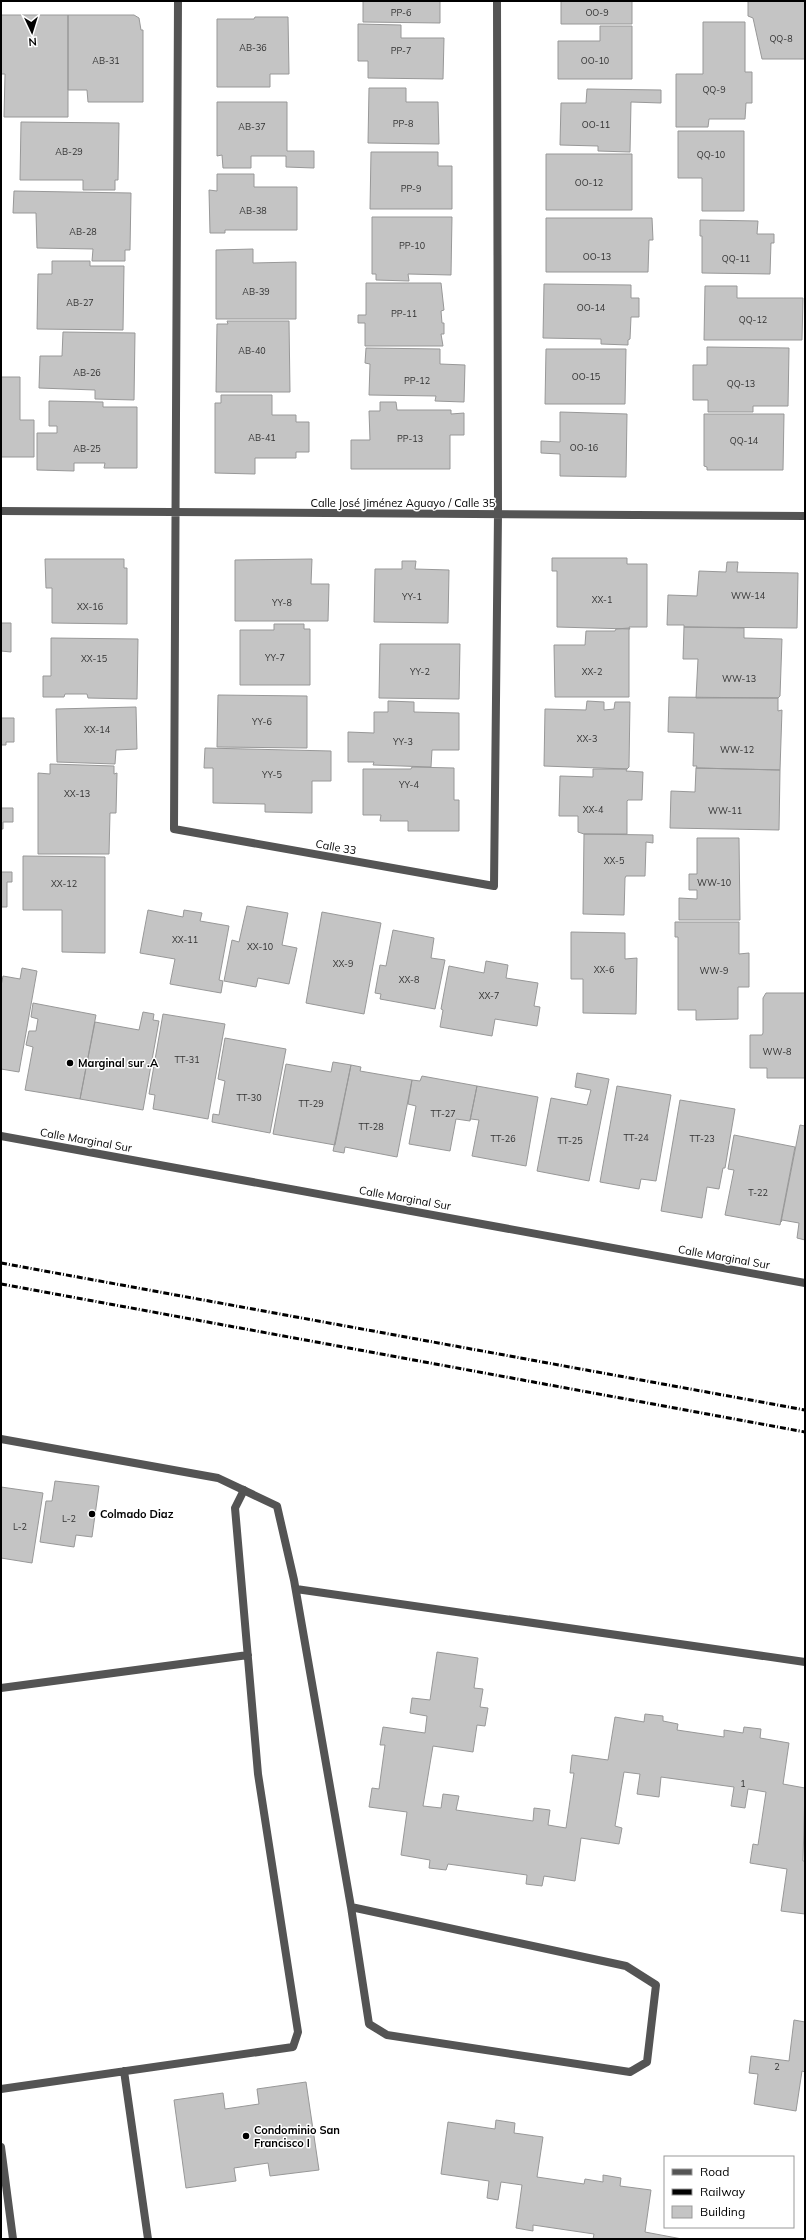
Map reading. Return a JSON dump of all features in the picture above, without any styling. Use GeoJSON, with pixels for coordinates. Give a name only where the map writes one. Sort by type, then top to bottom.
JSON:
{"type":"FeatureCollection","features":[{"type":"Feature","properties":{"kind":"street"},"geometry":{"type":"LineString","coordinates":[[175,513],[178,1]]}},
{"type":"Feature","properties":{"kind":"street"},"geometry":{"type":"LineString","coordinates":[[497,1],[498,514]]}},
{"type":"Feature","properties":{"kind":"street","name":"Calle José Jiménez Aguayo / Calle 35"},"geometry":{"type":"LineString","coordinates":[[1,511],[805,516]]}},
{"type":"Feature","properties":{"kind":"street","name":"Calle 33"},"geometry":{"type":"LineString","coordinates":[[175,513],[174,829],[494,886],[498,514]]}},
{"type":"Feature","properties":{"kind":"street","name":"Calle Marginal Sur"},"geometry":{"type":"LineString","coordinates":[[1,1136],[805,1283]]}},
{"type":"Feature","properties":{"kind":"street"},"geometry":{"type":"LineString","coordinates":[[1,1439],[218,1478],[276,1506],[296,1589],[352,1907],[369,2024],[387,2035],[630,2072],[647,2062],[656,1985],[626,1966],[352,1907]]}},
{"type":"Feature","properties":{"kind":"street"},"geometry":{"type":"LineString","coordinates":[[1,2089],[293,2047],[298,2032],[258,1774],[235,1508],[244,1490]]}},
{"type":"Feature","properties":{"kind":"street"},"geometry":{"type":"LineString","coordinates":[[296,1589],[805,1662]]}},
{"type":"Feature","properties":{"kind":"street"},"geometry":{"type":"LineString","coordinates":[[1,1688],[248,1656]]}},
{"type":"Feature","properties":{"kind":"street"},"geometry":{"type":"LineString","coordinates":[[124,2071],[148,2239]]}},
{"type":"Feature","properties":{"kind":"street"},"geometry":{"type":"LineString","coordinates":[[1,2147],[13,2239]]}},
{"type":"Feature","properties":{"kind":"building"},"geometry":{"type":"Polygon","coordinates":[[[363,1],[440,1],[440,23],[363,22],[363,1]]]}},
{"type":"Feature","properties":{"kind":"building"},"geometry":{"type":"Polygon","coordinates":[[[561,1],[632,1],[632,24],[561,24],[561,1]]]}},
{"type":"Feature","properties":{"kind":"building"},"geometry":{"type":"Polygon","coordinates":[[[748,1],[805,1],[805,59],[762,59],[753,18],[748,16],[748,1]]]}},
{"type":"Feature","properties":{"kind":"building"},"geometry":{"type":"Polygon","coordinates":[[[1,15],[68,15],[68,117],[4,117],[5,74],[1,74],[1,15]]]}},
{"type":"Feature","properties":{"kind":"building"},"geometry":{"type":"Polygon","coordinates":[[[68,15],[134,15],[139,18],[141,30],[143,30],[143,102],[88,102],[87,90],[68,90],[68,15]]]}},
{"type":"Feature","properties":{"kind":"building"},"geometry":{"type":"Polygon","coordinates":[[[255,17],[288,17],[289,74],[270,74],[270,87],[217,87],[217,19],[254,19],[255,17]]]}},
{"type":"Feature","properties":{"kind":"building"},"geometry":{"type":"Polygon","coordinates":[[[703,22],[745,22],[745,72],[752,72],[752,103],[746,103],[745,119],[709,119],[708,127],[676,127],[676,74],[703,74],[703,22]]]}},
{"type":"Feature","properties":{"kind":"building"},"geometry":{"type":"Polygon","coordinates":[[[358,24],[401,25],[401,38],[444,38],[443,79],[368,78],[368,61],[358,61],[358,24]]]}},
{"type":"Feature","properties":{"kind":"building"},"geometry":{"type":"Polygon","coordinates":[[[600,26],[632,26],[632,79],[558,79],[558,41],[600,41],[600,26]]]}},
{"type":"Feature","properties":{"kind":"building"},"geometry":{"type":"Polygon","coordinates":[[[369,88],[406,88],[406,102],[438,102],[439,144],[368,143],[369,88]]]}},
{"type":"Feature","properties":{"kind":"building"},"geometry":{"type":"Polygon","coordinates":[[[587,89],[661,90],[661,103],[631,102],[630,152],[598,151],[598,146],[560,145],[561,103],[586,103],[587,89]]]}},
{"type":"Feature","properties":{"kind":"building"},"geometry":{"type":"Polygon","coordinates":[[[217,102],[287,102],[287,151],[314,151],[314,168],[286,167],[286,156],[251,156],[251,168],[223,168],[222,155],[217,156],[217,102]]]}},
{"type":"Feature","properties":{"kind":"building"},"geometry":{"type":"Polygon","coordinates":[[[21,122],[119,123],[118,180],[115,180],[115,190],[83,190],[83,180],[20,180],[21,122]]]}},
{"type":"Feature","properties":{"kind":"building"},"geometry":{"type":"Polygon","coordinates":[[[678,131],[744,131],[744,211],[702,211],[702,178],[678,178],[678,131]]]}},
{"type":"Feature","properties":{"kind":"building"},"geometry":{"type":"Polygon","coordinates":[[[371,152],[438,152],[438,166],[452,166],[452,209],[370,209],[371,152]]]}},
{"type":"Feature","properties":{"kind":"building"},"geometry":{"type":"Polygon","coordinates":[[[546,154],[632,154],[632,210],[546,210],[546,154]]]}},
{"type":"Feature","properties":{"kind":"building"},"geometry":{"type":"Polygon","coordinates":[[[217,174],[254,174],[254,187],[297,187],[297,230],[225,230],[225,233],[210,233],[209,190],[217,191],[217,174]]]}},
{"type":"Feature","properties":{"kind":"building"},"geometry":{"type":"Polygon","coordinates":[[[14,191],[131,193],[130,250],[125,250],[125,261],[92,261],[93,249],[37,248],[36,213],[13,213],[14,191]]]}},
{"type":"Feature","properties":{"kind":"building"},"geometry":{"type":"Polygon","coordinates":[[[372,217],[452,217],[451,275],[408,274],[409,281],[376,280],[376,274],[372,274],[372,217]]]}},
{"type":"Feature","properties":{"kind":"building"},"geometry":{"type":"Polygon","coordinates":[[[546,218],[652,218],[653,240],[649,240],[648,272],[546,272],[546,218]]]}},
{"type":"Feature","properties":{"kind":"building"},"geometry":{"type":"Polygon","coordinates":[[[700,220],[758,221],[757,234],[774,234],[774,243],[771,243],[770,274],[702,273],[702,236],[700,236],[700,220]]]}},
{"type":"Feature","properties":{"kind":"building"},"geometry":{"type":"Polygon","coordinates":[[[253,249],[253,263],[296,262],[296,319],[216,319],[216,250],[253,249]]]}},
{"type":"Feature","properties":{"kind":"building"},"geometry":{"type":"Polygon","coordinates":[[[52,261],[90,261],[90,266],[124,266],[123,330],[37,329],[38,274],[52,274],[52,261]]]}},
{"type":"Feature","properties":{"kind":"building"},"geometry":{"type":"Polygon","coordinates":[[[366,283],[441,283],[444,310],[441,311],[442,323],[444,323],[444,334],[441,334],[443,346],[365,346],[365,323],[358,323],[358,315],[366,315],[366,283]]]}},
{"type":"Feature","properties":{"kind":"building"},"geometry":{"type":"Polygon","coordinates":[[[544,284],[631,285],[631,298],[639,298],[639,317],[631,317],[630,339],[628,340],[628,345],[601,344],[601,339],[543,338],[544,284]]]}},
{"type":"Feature","properties":{"kind":"building"},"geometry":{"type":"Polygon","coordinates":[[[705,286],[737,286],[737,298],[803,298],[802,340],[704,340],[705,286]]]}},
{"type":"Feature","properties":{"kind":"building"},"geometry":{"type":"Polygon","coordinates":[[[227,321],[289,321],[290,392],[216,392],[217,324],[228,324],[227,321]]]}},
{"type":"Feature","properties":{"kind":"building"},"geometry":{"type":"Polygon","coordinates":[[[63,332],[135,333],[134,400],[95,399],[95,390],[39,388],[40,356],[62,356],[63,332]]]}},
{"type":"Feature","properties":{"kind":"building"},"geometry":{"type":"Polygon","coordinates":[[[707,347],[789,348],[788,406],[753,406],[753,412],[708,412],[708,400],[693,400],[693,365],[707,365],[707,347]]]}},
{"type":"Feature","properties":{"kind":"building"},"geometry":{"type":"Polygon","coordinates":[[[366,348],[440,349],[440,364],[465,365],[464,402],[435,401],[436,396],[369,395],[370,364],[365,363],[366,348]]]}},
{"type":"Feature","properties":{"kind":"building"},"geometry":{"type":"Polygon","coordinates":[[[546,349],[626,349],[625,404],[545,404],[546,349]]]}},
{"type":"Feature","properties":{"kind":"building"},"geometry":{"type":"Polygon","coordinates":[[[1,377],[20,377],[20,420],[34,420],[34,457],[1,457],[1,377]]]}},
{"type":"Feature","properties":{"kind":"building"},"geometry":{"type":"Polygon","coordinates":[[[221,395],[272,395],[272,415],[296,415],[296,422],[309,422],[309,452],[296,452],[296,458],[255,458],[255,474],[215,473],[215,403],[221,403],[221,395]]]}},
{"type":"Feature","properties":{"kind":"building"},"geometry":{"type":"Polygon","coordinates":[[[49,401],[103,402],[103,407],[137,407],[137,468],[104,468],[105,463],[74,463],[74,471],[37,470],[37,433],[57,433],[57,426],[49,426],[49,401]]]}},
{"type":"Feature","properties":{"kind":"building"},"geometry":{"type":"Polygon","coordinates":[[[380,402],[396,402],[397,410],[451,410],[451,414],[464,413],[464,435],[450,435],[450,469],[351,469],[351,440],[370,440],[369,411],[380,411],[380,402]]]}},
{"type":"Feature","properties":{"kind":"building"},"geometry":{"type":"Polygon","coordinates":[[[560,412],[627,414],[626,477],[560,476],[560,454],[541,453],[541,441],[560,442],[560,412]]]}},
{"type":"Feature","properties":{"kind":"building"},"geometry":{"type":"Polygon","coordinates":[[[704,414],[784,414],[783,470],[707,470],[707,467],[704,466],[704,414]]]}},
{"type":"Feature","properties":{"kind":"building"},"geometry":{"type":"Polygon","coordinates":[[[552,558],[627,558],[627,564],[647,564],[647,627],[629,627],[630,629],[557,627],[557,571],[552,571],[552,558]]]}},
{"type":"Feature","properties":{"kind":"building"},"geometry":{"type":"Polygon","coordinates":[[[45,559],[124,559],[124,568],[127,568],[127,624],[52,623],[52,588],[46,588],[45,559]]]}},
{"type":"Feature","properties":{"kind":"building"},"geometry":{"type":"Polygon","coordinates":[[[312,559],[311,584],[329,584],[328,621],[235,621],[235,560],[312,559]]]}},
{"type":"Feature","properties":{"kind":"building"},"geometry":{"type":"Polygon","coordinates":[[[402,561],[416,561],[415,569],[449,570],[448,623],[374,622],[375,569],[402,569],[402,561]]]}},
{"type":"Feature","properties":{"kind":"building"},"geometry":{"type":"Polygon","coordinates":[[[727,562],[738,562],[737,572],[798,573],[797,628],[684,627],[684,625],[667,625],[668,595],[697,596],[699,571],[726,572],[727,562]]]}},
{"type":"Feature","properties":{"kind":"building"},"geometry":{"type":"Polygon","coordinates":[[[1,623],[11,623],[11,652],[1,651],[1,623]]]}},
{"type":"Feature","properties":{"kind":"building"},"geometry":{"type":"Polygon","coordinates":[[[274,624],[304,624],[304,629],[310,629],[310,685],[240,685],[240,630],[274,630],[274,624]]]}},
{"type":"Feature","properties":{"kind":"building"},"geometry":{"type":"Polygon","coordinates":[[[684,627],[744,628],[744,638],[782,639],[780,696],[778,698],[696,698],[698,659],[683,659],[684,627]]]}},
{"type":"Feature","properties":{"kind":"building"},"geometry":{"type":"Polygon","coordinates":[[[629,628],[629,697],[555,697],[554,645],[585,645],[586,631],[615,631],[616,629],[629,628]]]}},
{"type":"Feature","properties":{"kind":"building"},"geometry":{"type":"Polygon","coordinates":[[[51,638],[138,639],[137,699],[88,698],[87,694],[65,694],[64,697],[43,697],[43,676],[51,676],[51,638]]]}},
{"type":"Feature","properties":{"kind":"building"},"geometry":{"type":"Polygon","coordinates":[[[380,644],[460,644],[459,699],[379,698],[380,644]]]}},
{"type":"Feature","properties":{"kind":"building"},"geometry":{"type":"Polygon","coordinates":[[[218,695],[307,696],[307,748],[217,747],[218,695]]]}},
{"type":"Feature","properties":{"kind":"building"},"geometry":{"type":"Polygon","coordinates":[[[669,697],[778,698],[778,711],[782,710],[780,770],[696,768],[697,766],[693,766],[694,733],[668,732],[669,697]]]}},
{"type":"Feature","properties":{"kind":"building"},"geometry":{"type":"Polygon","coordinates":[[[388,701],[414,702],[414,712],[459,713],[459,750],[432,750],[431,767],[373,765],[374,762],[348,762],[348,732],[374,733],[374,712],[388,712],[388,701]]]}},
{"type":"Feature","properties":{"kind":"building"},"geometry":{"type":"Polygon","coordinates":[[[587,701],[604,702],[604,710],[614,709],[615,702],[630,702],[629,767],[627,769],[544,766],[545,709],[586,710],[587,701]]]}},
{"type":"Feature","properties":{"kind":"building"},"geometry":{"type":"Polygon","coordinates":[[[136,707],[137,749],[116,750],[115,764],[57,762],[56,709],[136,707]]]}},
{"type":"Feature","properties":{"kind":"building"},"geometry":{"type":"Polygon","coordinates":[[[1,718],[14,718],[14,742],[6,742],[6,745],[1,745],[1,718]]]}},
{"type":"Feature","properties":{"kind":"building"},"geometry":{"type":"Polygon","coordinates":[[[205,748],[331,751],[331,781],[312,781],[312,813],[265,812],[265,804],[213,803],[213,768],[204,768],[205,748]]]}},
{"type":"Feature","properties":{"kind":"building"},"geometry":{"type":"Polygon","coordinates":[[[50,764],[114,766],[114,774],[117,773],[116,813],[110,813],[109,854],[38,854],[38,773],[50,774],[50,764]]]}},
{"type":"Feature","properties":{"kind":"building"},"geometry":{"type":"Polygon","coordinates":[[[412,767],[454,768],[454,800],[459,800],[459,831],[408,831],[408,821],[380,821],[381,815],[363,815],[363,769],[411,769],[412,767]]]}},
{"type":"Feature","properties":{"kind":"building"},"geometry":{"type":"Polygon","coordinates":[[[696,768],[780,770],[779,830],[670,828],[671,791],[695,792],[696,768]]]}},
{"type":"Feature","properties":{"kind":"building"},"geometry":{"type":"Polygon","coordinates":[[[593,769],[627,769],[626,771],[643,772],[642,800],[627,801],[627,834],[584,834],[578,832],[578,816],[559,816],[560,776],[593,777],[593,769]]]}},
{"type":"Feature","properties":{"kind":"building"},"geometry":{"type":"Polygon","coordinates":[[[1,808],[13,808],[13,822],[3,822],[3,829],[1,829],[1,808]]]}},
{"type":"Feature","properties":{"kind":"building"},"geometry":{"type":"Polygon","coordinates":[[[584,834],[653,835],[653,843],[646,842],[645,876],[626,876],[625,878],[624,915],[583,914],[584,834]]]}},
{"type":"Feature","properties":{"kind":"building"},"geometry":{"type":"Polygon","coordinates":[[[697,838],[739,838],[740,920],[679,920],[679,898],[697,899],[697,890],[689,890],[689,874],[697,874],[697,838]]]}},
{"type":"Feature","properties":{"kind":"building"},"geometry":{"type":"Polygon","coordinates":[[[23,856],[105,857],[105,953],[62,952],[62,910],[23,910],[23,856]]]}},
{"type":"Feature","properties":{"kind":"building"},"geometry":{"type":"Polygon","coordinates":[[[1,872],[12,872],[12,882],[7,882],[7,907],[1,907],[1,872]]]}},
{"type":"Feature","properties":{"kind":"building"},"geometry":{"type":"Polygon","coordinates":[[[247,906],[288,913],[282,945],[297,948],[289,984],[258,978],[256,987],[224,981],[232,940],[239,942],[247,906]]]}},
{"type":"Feature","properties":{"kind":"building"},"geometry":{"type":"Polygon","coordinates":[[[148,910],[183,917],[184,910],[202,913],[200,921],[229,926],[219,980],[223,981],[221,993],[170,984],[175,959],[140,953],[148,910]]]}},
{"type":"Feature","properties":{"kind":"building"},"geometry":{"type":"Polygon","coordinates":[[[322,912],[381,923],[364,1014],[306,1003],[322,912]]]}},
{"type":"Feature","properties":{"kind":"building"},"geometry":{"type":"Polygon","coordinates":[[[675,922],[739,922],[739,954],[749,953],[749,987],[738,987],[738,1019],[696,1020],[696,1010],[678,1010],[678,937],[675,937],[675,922]]]}},
{"type":"Feature","properties":{"kind":"building"},"geometry":{"type":"Polygon","coordinates":[[[393,930],[434,938],[431,958],[445,960],[435,1009],[380,999],[381,994],[375,993],[380,965],[386,966],[393,930]]]}},
{"type":"Feature","properties":{"kind":"building"},"geometry":{"type":"Polygon","coordinates":[[[571,932],[625,933],[625,959],[637,958],[636,1014],[583,1013],[583,979],[571,979],[571,932]]]}},
{"type":"Feature","properties":{"kind":"building"},"geometry":{"type":"Polygon","coordinates":[[[486,961],[508,965],[506,978],[538,983],[534,1006],[540,1007],[537,1026],[495,1019],[492,1036],[440,1027],[443,1010],[441,1009],[449,966],[484,973],[486,961]]]}},
{"type":"Feature","properties":{"kind":"building"},"geometry":{"type":"Polygon","coordinates":[[[22,968],[37,971],[19,1072],[1,1069],[1,986],[3,976],[20,979],[22,968]]]}},
{"type":"Feature","properties":{"kind":"building"},"geometry":{"type":"Polygon","coordinates":[[[766,993],[805,993],[805,1078],[767,1078],[767,1068],[750,1068],[750,1035],[762,1035],[763,1033],[763,998],[766,993]]]}},
{"type":"Feature","properties":{"kind":"building"},"geometry":{"type":"Polygon","coordinates":[[[33,1003],[96,1015],[80,1099],[25,1090],[33,1047],[26,1045],[29,1031],[36,1031],[38,1019],[31,1017],[33,1003]]]}},
{"type":"Feature","properties":{"kind":"building"},"geometry":{"type":"Polygon","coordinates":[[[143,1012],[154,1014],[153,1020],[159,1021],[143,1110],[80,1099],[95,1022],[139,1030],[143,1012]]]}},
{"type":"Feature","properties":{"kind":"building"},"geometry":{"type":"Polygon","coordinates":[[[163,1014],[225,1024],[208,1119],[153,1109],[155,1095],[149,1094],[163,1014]]]}},
{"type":"Feature","properties":{"kind":"building"},"geometry":{"type":"Polygon","coordinates":[[[225,1038],[286,1049],[270,1133],[212,1122],[213,1114],[219,1115],[225,1081],[218,1079],[225,1038]]]}},
{"type":"Feature","properties":{"kind":"building"},"geometry":{"type":"Polygon","coordinates":[[[333,1062],[351,1065],[335,1145],[273,1134],[286,1064],[331,1072],[333,1062]]]}},
{"type":"Feature","properties":{"kind":"building"},"geometry":{"type":"Polygon","coordinates":[[[351,1065],[361,1067],[360,1071],[412,1080],[397,1157],[345,1147],[344,1153],[333,1151],[351,1065]]]}},
{"type":"Feature","properties":{"kind":"building"},"geometry":{"type":"Polygon","coordinates":[[[577,1073],[609,1079],[589,1181],[537,1171],[551,1098],[587,1105],[591,1090],[575,1087],[577,1073]]]}},
{"type":"Feature","properties":{"kind":"building"},"geometry":{"type":"Polygon","coordinates":[[[422,1076],[477,1086],[470,1121],[456,1119],[450,1151],[409,1144],[416,1106],[408,1104],[412,1080],[420,1081],[422,1076]]]}},
{"type":"Feature","properties":{"kind":"building"},"geometry":{"type":"Polygon","coordinates":[[[477,1086],[538,1097],[526,1166],[472,1156],[479,1120],[470,1120],[477,1086]]]}},
{"type":"Feature","properties":{"kind":"building"},"geometry":{"type":"Polygon","coordinates":[[[617,1086],[671,1095],[656,1181],[641,1179],[639,1189],[600,1182],[617,1086]]]}},
{"type":"Feature","properties":{"kind":"building"},"geometry":{"type":"Polygon","coordinates":[[[680,1100],[735,1109],[725,1168],[723,1168],[719,1189],[707,1187],[702,1218],[661,1211],[680,1100]]]}},
{"type":"Feature","properties":{"kind":"building"},"geometry":{"type":"Polygon","coordinates":[[[800,1125],[805,1126],[805,1240],[797,1238],[799,1223],[782,1220],[781,1222],[800,1125]]]}},
{"type":"Feature","properties":{"kind":"building"},"geometry":{"type":"Polygon","coordinates":[[[734,1135],[795,1147],[780,1225],[725,1215],[734,1170],[728,1169],[734,1135]]]}},
{"type":"Feature","properties":{"kind":"building"},"geometry":{"type":"Polygon","coordinates":[[[55,1481],[99,1486],[92,1537],[76,1535],[74,1547],[40,1542],[46,1501],[52,1501],[55,1481]]]}},
{"type":"Feature","properties":{"kind":"building"},"geometry":{"type":"Polygon","coordinates":[[[1,1487],[43,1493],[32,1563],[1,1558],[1,1487]]]}},
{"type":"Feature","properties":{"kind":"building"},"geometry":{"type":"Polygon","coordinates":[[[437,1652],[478,1658],[474,1688],[483,1689],[480,1707],[488,1708],[485,1726],[477,1725],[473,1752],[433,1746],[423,1806],[441,1808],[443,1794],[459,1796],[456,1810],[533,1821],[534,1808],[550,1810],[548,1825],[566,1828],[574,1773],[570,1773],[572,1755],[608,1760],[615,1717],[644,1722],[645,1714],[663,1716],[663,1721],[678,1724],[677,1730],[724,1737],[724,1730],[743,1733],[744,1727],[761,1729],[760,1738],[789,1743],[783,1784],[805,1788],[803,1861],[805,1861],[805,1914],[781,1911],[787,1869],[750,1863],[753,1844],[758,1845],[766,1792],[748,1789],[745,1808],[731,1806],[734,1787],[661,1777],[659,1797],[637,1794],[640,1774],[624,1772],[615,1826],[622,1828],[619,1844],[581,1838],[575,1881],[544,1876],[542,1886],[526,1884],[527,1875],[448,1864],[446,1870],[429,1868],[430,1860],[401,1855],[407,1812],[369,1807],[372,1788],[379,1789],[385,1745],[380,1745],[383,1727],[425,1733],[427,1716],[410,1713],[412,1698],[430,1700],[437,1652]]]}},
{"type":"Feature","properties":{"kind":"building"},"geometry":{"type":"Polygon","coordinates":[[[794,2020],[805,2022],[805,2072],[802,2071],[796,2111],[754,2104],[758,2074],[749,2073],[751,2056],[789,2061],[794,2020]]]}},
{"type":"Feature","properties":{"kind":"building","name":"Condominio San Francisco I"},"geometry":{"type":"Polygon","coordinates":[[[306,2082],[319,2170],[270,2176],[268,2163],[234,2168],[236,2181],[186,2188],[174,2100],[223,2093],[225,2109],[259,2104],[257,2089],[306,2082]]]}},
{"type":"Feature","properties":{"kind":"building"},"geometry":{"type":"Polygon","coordinates":[[[496,2120],[515,2123],[514,2133],[543,2137],[537,2177],[584,2184],[585,2179],[603,2182],[603,2175],[621,2178],[620,2186],[651,2190],[645,2232],[682,2239],[593,2239],[594,2234],[533,2225],[533,2231],[516,2228],[522,2185],[501,2182],[498,2200],[487,2198],[489,2181],[441,2174],[448,2122],[495,2129],[496,2120]]]}},
{"type":"Feature","properties":{"kind":"railway"},"geometry":{"type":"LineString","coordinates":[[1,1263],[805,1410]]}},
{"type":"Feature","properties":{"kind":"railway"},"geometry":{"type":"LineString","coordinates":[[1,1284],[805,1432]]}},
{"type":"Feature","properties":{"kind":"place","name":"Marginal sur .A"},"geometry":{"type":"Point","coordinates":[70,1063]}},
{"type":"Feature","properties":{"kind":"place","name":"Colmado Diaz"},"geometry":{"type":"Point","coordinates":[92,1514]}},
{"type":"Feature","properties":{"kind":"place","name":"Condominio San Francisco I"},"geometry":{"type":"Point","coordinates":[246,2136]}}]}
